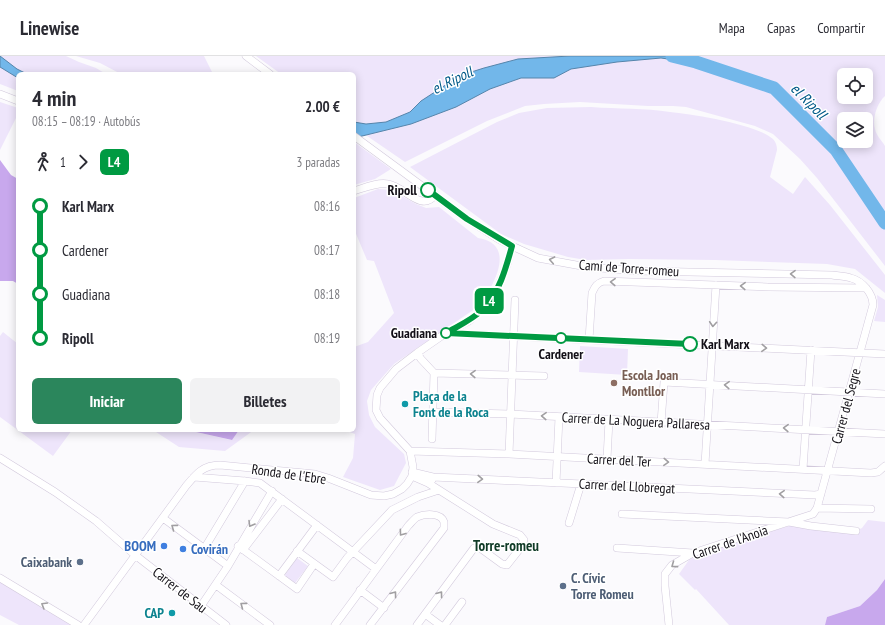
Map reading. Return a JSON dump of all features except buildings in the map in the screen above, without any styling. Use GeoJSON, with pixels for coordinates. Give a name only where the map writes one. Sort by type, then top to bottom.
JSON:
{"type":"FeatureCollection","features":[{"type":"Feature","properties":{"kind":"street"},"geometry":{"type":"LineString","coordinates":[[246,56],[267,72]]}},
{"type":"Feature","properties":{"kind":"street"},"geometry":{"type":"LineString","coordinates":[[0,94],[16,100]]}},
{"type":"Feature","properties":{"kind":"street","name":"Camí de Torre-romeu"},"geometry":{"type":"LineString","coordinates":[[356,137],[467,219],[512,246],[538,258],[587,267],[639,271],[832,275],[852,278],[866,288]]}},
{"type":"Feature","properties":{"kind":"street"},"geometry":{"type":"LineString","coordinates":[[356,191],[377,184],[386,183],[395,186],[420,201],[425,202],[431,200],[435,195]]}},
{"type":"Feature","properties":{"kind":"street"},"geometry":{"type":"LineString","coordinates":[[417,625],[474,548],[480,548],[502,564],[507,565],[522,546],[524,540],[520,535],[493,524],[412,474],[413,460],[410,451],[380,418],[376,410],[376,403],[380,388],[396,369],[446,333],[469,321],[482,310],[497,289],[507,265],[512,246]]}},
{"type":"Feature","properties":{"kind":"street"},"geometry":{"type":"LineString","coordinates":[[832,275],[832,288]]}},
{"type":"Feature","properties":{"kind":"street"},"geometry":{"type":"LineString","coordinates":[[589,340],[592,293],[594,287],[598,283],[604,281],[866,288]]}},
{"type":"Feature","properties":{"kind":"street"},"geometry":{"type":"LineString","coordinates":[[705,464],[711,346],[716,285]]}},
{"type":"Feature","properties":{"kind":"street","name":"Carrer del Segre"},"geometry":{"type":"LineString","coordinates":[[817,508],[873,305],[872,299],[866,288]]}},
{"type":"Feature","properties":{"kind":"street"},"geometry":{"type":"LineString","coordinates":[[509,454],[515,336],[515,300]]}},
{"type":"Feature","properties":{"kind":"street"},"geometry":{"type":"LineString","coordinates":[[446,333],[885,354]]}},
{"type":"Feature","properties":{"kind":"street"},"geometry":{"type":"LineString","coordinates":[[803,469],[807,428],[811,350]]}},
{"type":"Feature","properties":{"kind":"street"},"geometry":{"type":"LineString","coordinates":[[417,353],[434,373],[432,439]]}},
{"type":"Feature","properties":{"kind":"street"},"geometry":{"type":"LineString","coordinates":[[434,373],[544,376]]}},
{"type":"Feature","properties":{"kind":"street"},"geometry":{"type":"LineString","coordinates":[[661,423],[664,382],[885,394]]}},
{"type":"Feature","properties":{"kind":"street","name":"Carrer de La Noguera Pallaresa"},"geometry":{"type":"LineString","coordinates":[[433,412],[510,414],[661,423],[807,428],[885,434]]}},
{"type":"Feature","properties":{"kind":"street"},"geometry":{"type":"LineString","coordinates":[[556,483],[559,417]]}},
{"type":"Feature","properties":{"kind":"street"},"geometry":{"type":"LineString","coordinates":[[607,459],[609,420]]}},
{"type":"Feature","properties":{"kind":"street","name":"Carrer del Ter"},"geometry":{"type":"LineString","coordinates":[[410,451],[509,454],[874,473],[881,470],[885,466]]}},
{"type":"Feature","properties":{"kind":"street","name":"Carrer de Sau"},"geometry":{"type":"LineString","coordinates":[[0,458],[55,492],[96,522],[135,555],[226,625]]}},
{"type":"Feature","properties":{"kind":"street","name":"Ronda de l'Ebre"},"geometry":{"type":"LineString","coordinates":[[84,625],[194,477],[202,469],[214,465],[315,474],[371,495],[384,496],[393,494],[402,489],[407,484],[412,474]]}},
{"type":"Feature","properties":{"kind":"street","name":"Carrer del Llobregat"},"geometry":{"type":"LineString","coordinates":[[412,474],[434,477],[556,483],[815,495],[820,494]]}},
{"type":"Feature","properties":{"kind":"street"},"geometry":{"type":"LineString","coordinates":[[194,477],[260,483],[376,568]]}},
{"type":"Feature","properties":{"kind":"street"},"geometry":{"type":"LineString","coordinates":[[428,483],[434,477]]}},
{"type":"Feature","properties":{"kind":"street"},"geometry":{"type":"LineString","coordinates":[[204,548],[246,481]]}},
{"type":"Feature","properties":{"kind":"street"},"geometry":{"type":"LineString","coordinates":[[569,523],[581,484]]}},
{"type":"Feature","properties":{"kind":"street"},"geometry":{"type":"LineString","coordinates":[[297,551],[333,577],[347,558],[392,510],[418,497],[439,490]]}},
{"type":"Feature","properties":{"kind":"street"},"geometry":{"type":"LineString","coordinates":[[241,548],[272,491]]}},
{"type":"Feature","properties":{"kind":"street"},"geometry":{"type":"LineString","coordinates":[[201,606],[241,548],[282,499]]}},
{"type":"Feature","properties":{"kind":"street"},"geometry":{"type":"LineString","coordinates":[[817,508],[871,509]]}},
{"type":"Feature","properties":{"kind":"street","name":"Carrer de l'Anoia"},"geometry":{"type":"LineString","coordinates":[[669,625],[665,574],[672,566],[693,553],[804,518],[813,514],[817,508]]}},
{"type":"Feature","properties":{"kind":"street"},"geometry":{"type":"LineString","coordinates":[[335,625],[408,526],[416,518],[426,514],[441,518],[444,522],[444,528],[372,624]]}},
{"type":"Feature","properties":{"kind":"street"},"geometry":{"type":"LineString","coordinates":[[622,514],[789,522],[856,531]]}},
{"type":"Feature","properties":{"kind":"street"},"geometry":{"type":"LineString","coordinates":[[163,518],[228,566]]}},
{"type":"Feature","properties":{"kind":"street"},"geometry":{"type":"LineString","coordinates":[[279,576],[317,525]]}},
{"type":"Feature","properties":{"kind":"street"},"geometry":{"type":"LineString","coordinates":[[241,548],[297,589],[314,564]]}},
{"type":"Feature","properties":{"kind":"street"},"geometry":{"type":"LineString","coordinates":[[617,548],[693,553]]}},
{"type":"Feature","properties":{"kind":"street"},"geometry":{"type":"LineString","coordinates":[[0,578],[78,625]]}},
{"type":"Feature","properties":{"kind":"street"},"geometry":{"type":"LineString","coordinates":[[216,585],[270,625]]}},
{"type":"Feature","properties":{"kind":"street"},"geometry":{"type":"LineString","coordinates":[[360,590],[384,608]]}},
{"type":"Feature","properties":{"kind":"street"},"geometry":{"type":"LineString","coordinates":[[445,625],[462,602]]}},
{"type":"Feature","properties":{"kind":"street"},"geometry":{"type":"LineString","coordinates":[[425,614],[440,625]]}},
{"type":"Feature","properties":{"kind":"shaded area"},"geometry":{"type":"Polygon","coordinates":[[[0,56],[66,56],[103,72],[16,72],[16,90],[0,84],[0,56]]]}},
{"type":"Feature","properties":{"kind":"shaded area"},"geometry":{"type":"Polygon","coordinates":[[[76,56],[204,56],[212,72],[117,72],[100,63],[76,56]]]}},
{"type":"Feature","properties":{"kind":"shaded area"},"geometry":{"type":"Polygon","coordinates":[[[256,56],[885,56],[885,96],[878,107],[874,125],[878,136],[885,146],[885,266],[817,178],[800,159],[773,134],[755,126],[686,107],[580,102],[525,106],[487,121],[405,162],[356,128],[356,72],[278,72],[256,56]]]}},
{"type":"Feature","properties":{"kind":"shaded area"},"geometry":{"type":"Polygon","coordinates":[[[0,102],[16,107],[16,118],[0,150],[0,102]]]}},
{"type":"Feature","properties":{"kind":"shaded area"},"geometry":{"type":"Polygon","coordinates":[[[591,107],[651,110],[694,115],[754,129],[773,139],[776,143],[777,150],[770,177],[793,194],[805,177],[830,205],[885,275],[885,293],[855,269],[827,264],[715,260],[586,260],[568,257],[524,244],[501,234],[410,167],[497,122],[519,113],[547,108],[591,107]]]}},
{"type":"Feature","properties":{"kind":"shaded area"},"geometry":{"type":"Polygon","coordinates":[[[356,143],[391,169],[375,179],[356,184],[356,143]]]}},
{"type":"Feature","properties":{"kind":"shaded area"},"geometry":{"type":"Polygon","coordinates":[[[0,160],[11,175],[16,178],[16,283],[13,281],[0,281],[0,160]]]}},
{"type":"Feature","properties":{"kind":"shaded area"},"geometry":{"type":"Polygon","coordinates":[[[378,189],[391,190],[426,208],[439,207],[478,238],[490,242],[497,248],[500,257],[499,267],[495,278],[485,298],[479,306],[394,364],[371,390],[367,401],[369,415],[375,427],[404,454],[406,463],[394,486],[380,490],[343,477],[353,458],[355,434],[350,432],[356,432],[356,346],[368,342],[394,313],[374,261],[367,260],[356,234],[356,197],[378,189]]]}},
{"type":"Feature","properties":{"kind":"shaded area"},"geometry":{"type":"Polygon","coordinates":[[[877,295],[885,300],[885,322],[874,321],[878,307],[877,295]]]}},
{"type":"Feature","properties":{"kind":"shaded area"},"geometry":{"type":"Polygon","coordinates":[[[3,332],[16,342],[16,429],[0,417],[0,336],[3,332]]]}},
{"type":"Feature","properties":{"kind":"shaded area"},"geometry":{"type":"Polygon","coordinates":[[[580,346],[628,349],[627,375],[579,372],[580,346]]]}},
{"type":"Feature","properties":{"kind":"shaded area"},"geometry":{"type":"Polygon","coordinates":[[[20,432],[71,432],[53,456],[20,432]]]}},
{"type":"Feature","properties":{"kind":"shaded area"},"geometry":{"type":"Polygon","coordinates":[[[156,432],[196,432],[231,440],[237,432],[251,432],[225,451],[179,447],[156,432]]]}},
{"type":"Feature","properties":{"kind":"shaded area"},"geometry":{"type":"Polygon","coordinates":[[[196,432],[238,432],[232,440],[196,432]]]}},
{"type":"Feature","properties":{"kind":"shaded area"},"geometry":{"type":"Polygon","coordinates":[[[868,520],[885,522],[885,579],[877,590],[860,606],[827,617],[825,625],[729,625],[696,589],[695,590],[679,574],[689,560],[702,553],[745,538],[793,525],[817,530],[851,533],[862,528],[868,520]]]}},
{"type":"Feature","properties":{"kind":"shaded area"},"geometry":{"type":"Polygon","coordinates":[[[297,558],[308,566],[295,583],[285,575],[297,558]]]}},
{"type":"Feature","properties":{"kind":"shaded area"},"geometry":{"type":"Polygon","coordinates":[[[885,579],[885,625],[825,625],[827,617],[860,606],[877,590],[885,579]]]}},
{"type":"Feature","properties":{"kind":"shaded area"},"geometry":{"type":"Polygon","coordinates":[[[0,580],[44,609],[74,625],[19,625],[0,615],[0,580]]]}},
{"type":"Feature","properties":{"kind":"water"},"geometry":{"type":"Polygon","coordinates":[[[0,56],[23,72],[16,72],[16,77],[0,67],[0,56]]]}},
{"type":"Feature","properties":{"kind":"water"},"geometry":{"type":"Polygon","coordinates":[[[570,56],[684,56],[701,64],[661,58],[617,62],[571,69],[554,78],[521,78],[490,89],[456,107],[411,124],[356,138],[356,122],[366,124],[386,122],[410,112],[421,101],[465,74],[518,59],[570,56]]]}},
{"type":"Feature","properties":{"kind":"waterway","name":"el Ripoll"},"geometry":{"type":"LineString","coordinates":[[672,56],[696,62],[774,88],[836,150],[885,223]]}},
{"type":"Feature","properties":{"kind":"bus line","name":"L4"},"geometry":{"type":"LineString","coordinates":[[428,190],[467,219],[498,239],[512,246],[507,265],[497,289],[490,300],[482,310],[469,321],[446,333],[690,344]]}},
{"type":"Feature","properties":{"kind":"place","name":"Ripoll"},"geometry":{"type":"Point","coordinates":[428,190]}},
{"type":"Feature","properties":{"kind":"place","name":"Guadiana"},"geometry":{"type":"Point","coordinates":[446,333]}},
{"type":"Feature","properties":{"kind":"place","name":"Cardener"},"geometry":{"type":"Point","coordinates":[561,338]}},
{"type":"Feature","properties":{"kind":"place","name":"Karl Marx"},"geometry":{"type":"Point","coordinates":[690,344]}},
{"type":"Feature","properties":{"kind":"place","name":"Escola Joan Montllor"},"geometry":{"type":"Point","coordinates":[614,383]}},
{"type":"Feature","properties":{"kind":"place","name":"Plaça de la Font de la Roca"},"geometry":{"type":"Point","coordinates":[405,404]}},
{"type":"Feature","properties":{"kind":"place","name":"BOOM"},"geometry":{"type":"Point","coordinates":[164,546]}},
{"type":"Feature","properties":{"kind":"place","name":"Covirán"},"geometry":{"type":"Point","coordinates":[183,549]}},
{"type":"Feature","properties":{"kind":"place","name":"Caixabank"},"geometry":{"type":"Point","coordinates":[80,562]}},
{"type":"Feature","properties":{"kind":"place","name":"C. Cívic Torre Romeu"},"geometry":{"type":"Point","coordinates":[563,586]}},
{"type":"Feature","properties":{"kind":"place","name":"CAP"},"geometry":{"type":"Point","coordinates":[172,613]}},
{"type":"Feature","properties":{"kind":"district","name":"Torre-romeu"},"geometry":{"type":"Point","coordinates":[506,545]}}]}
